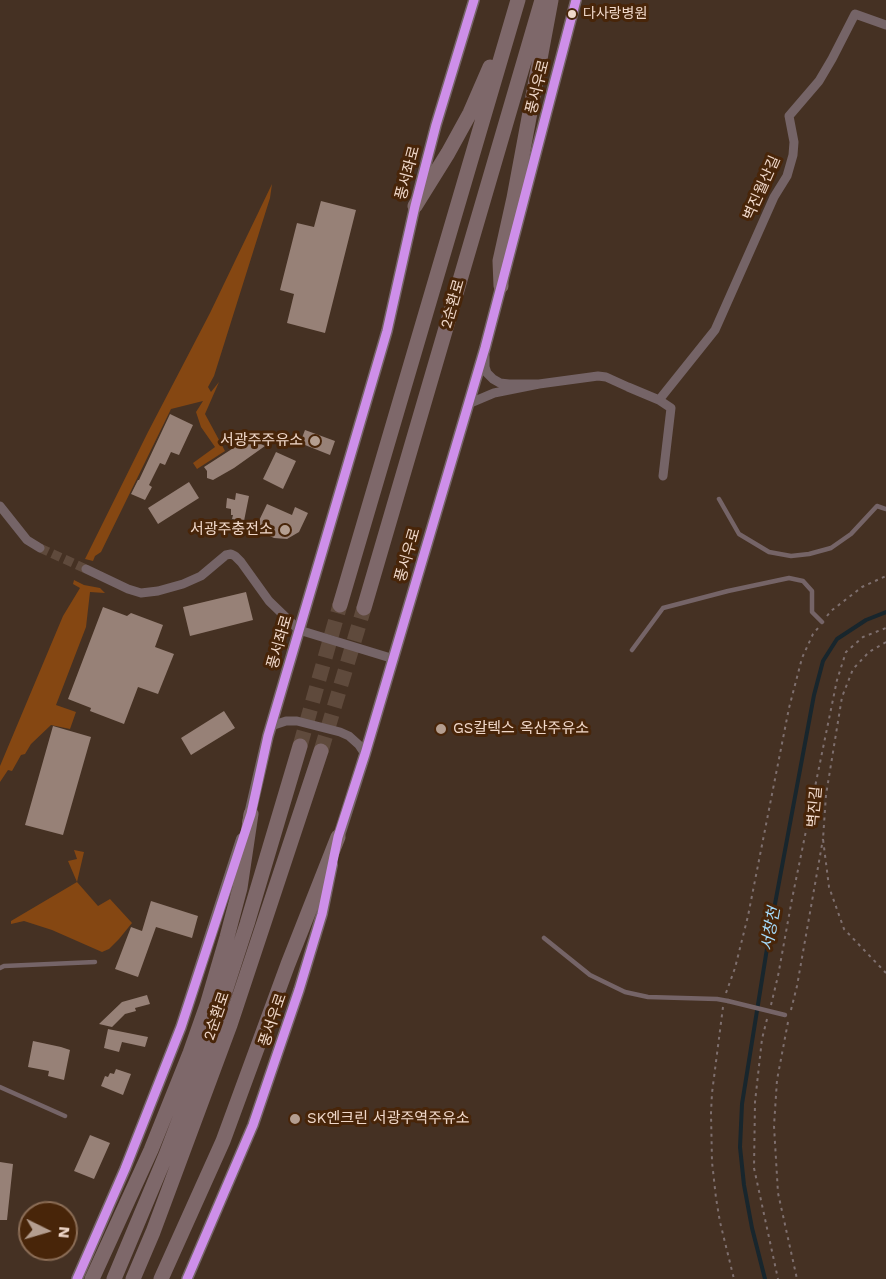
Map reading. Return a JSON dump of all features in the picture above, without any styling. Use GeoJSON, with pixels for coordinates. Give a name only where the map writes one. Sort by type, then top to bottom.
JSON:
{"type":"FeatureCollection","features":[{"type":"Feature","properties":{"kind":"highway","name":"2순환로"},"geometry":{"type":"LineString","coordinates":[[364,608],[542,0]]}},
{"type":"Feature","properties":{"kind":"highway"},"geometry":{"type":"LineString","coordinates":[[501,286],[500,261],[551,0]]}},
{"type":"Feature","properties":{"kind":"highway"},"geometry":{"type":"LineString","coordinates":[[415,206],[470,112],[517,4]]}},
{"type":"Feature","properties":{"kind":"highway","name":"2순환로"},"geometry":{"type":"LineString","coordinates":[[340,605],[517,4]]}},
{"type":"Feature","properties":{"kind":"highway","name":"2순환로"},"geometry":{"type":"LineString","coordinates":[[114,1279],[166,1155],[207,1047],[247,924],[300,746]]}},
{"type":"Feature","properties":{"kind":"highway","name":"2순환로"},"geometry":{"type":"LineString","coordinates":[[133,1279],[153,1232],[230,1025],[321,751]]}},
{"type":"Feature","properties":{"kind":"highway"},"geometry":{"type":"LineString","coordinates":[[92,1279],[151,1150],[207,1005],[240,888],[251,814]]}},
{"type":"Feature","properties":{"kind":"highway"},"geometry":{"type":"LineString","coordinates":[[161,1279],[223,1141],[288,964],[338,837]]}},
{"type":"Feature","properties":{"kind":"street","name":"풍서좌로"},"geometry":{"type":"LineString","coordinates":[[77,1279],[125,1169],[181,1028],[251,814],[271,726],[387,331],[436,125],[474,0]]}},
{"type":"Feature","properties":{"kind":"street","name":"풍서우로"},"geometry":{"type":"LineString","coordinates":[[187,1279],[253,1125],[322,914],[338,837],[394,659],[485,348],[576,0]]}},
{"type":"Feature","properties":{"kind":"street","name":"벽진월산길"},"geometry":{"type":"LineString","coordinates":[[659,400],[715,330],[774,197],[787,176],[794,142],[789,116],[819,81],[855,14],[886,25]]}},
{"type":"Feature","properties":{"kind":"street"},"geometry":{"type":"LineString","coordinates":[[485,348],[485,367],[493,379],[509,384],[539,384]]}},
{"type":"Feature","properties":{"kind":"street"},"geometry":{"type":"LineString","coordinates":[[468,404],[494,393],[598,375],[659,400],[671,408],[663,476]]}},
{"type":"Feature","properties":{"kind":"street"},"geometry":{"type":"LineString","coordinates":[[0,506],[27,540],[40,548]]}},
{"type":"Feature","properties":{"kind":"street"},"geometry":{"type":"LineString","coordinates":[[86,569],[141,593],[183,584],[201,576],[226,555],[231,554],[242,562],[269,601],[299,630],[394,659]]}},
{"type":"Feature","properties":{"kind":"street"},"geometry":{"type":"LineString","coordinates":[[271,726],[286,721],[297,721],[340,732],[354,741],[365,754]]}},
{"type":"Feature","properties":{"kind":"lane"},"geometry":{"type":"LineString","coordinates":[[719,499],[740,534],[769,552],[791,556],[831,548],[851,534],[877,506],[886,509]]}},
{"type":"Feature","properties":{"kind":"lane"},"geometry":{"type":"LineString","coordinates":[[632,650],[663,608],[789,578],[802,581],[812,591],[812,612],[822,622]]}},
{"type":"Feature","properties":{"kind":"lane"},"geometry":{"type":"LineString","coordinates":[[544,938],[590,975],[625,992],[648,998],[726,1001],[787,1016]]}},
{"type":"Feature","properties":{"kind":"lane"},"geometry":{"type":"LineString","coordinates":[[0,968],[95,962]]}},
{"type":"Feature","properties":{"kind":"lane"},"geometry":{"type":"LineString","coordinates":[[0,1087],[65,1116]]}},
{"type":"Feature","properties":{"kind":"path"},"geometry":{"type":"LineString","coordinates":[[734,1279],[716,1198],[712,1162],[712,1093],[726,1001],[748,916],[789,708],[800,668],[813,634],[831,611],[862,586],[886,576]]}},
{"type":"Feature","properties":{"kind":"path"},"geometry":{"type":"LineString","coordinates":[[770,1008],[837,680],[846,652],[863,637],[886,628]]}},
{"type":"Feature","properties":{"kind":"path","name":"벽진길"},"geometry":{"type":"LineString","coordinates":[[886,642],[869,652],[853,669],[842,697],[826,795],[823,839],[829,887],[844,929],[886,973]]}},
{"type":"Feature","properties":{"kind":"path"},"geometry":{"type":"LineString","coordinates":[[797,1279],[778,1193],[774,1126],[777,1080],[787,1016],[797,986],[823,839]]}},
{"type":"Feature","properties":{"kind":"path"},"geometry":{"type":"LineString","coordinates":[[767,1018],[762,1039],[755,1102],[754,1168],[778,1279]]}},
{"type":"Feature","properties":{"kind":"shaded area"},"geometry":{"type":"Polygon","coordinates":[[[272,184],[270,198],[214,376],[208,387],[211,392],[219,382],[205,414],[225,451],[197,469],[193,463],[215,447],[201,427],[196,412],[203,401],[171,409],[101,552],[95,556],[93,561],[85,559],[210,313],[272,184]]]}},
{"type":"Feature","properties":{"kind":"shaded area"},"geometry":{"type":"Polygon","coordinates":[[[74,580],[84,585],[100,588],[105,593],[90,592],[86,627],[56,705],[76,712],[70,729],[51,725],[31,744],[25,754],[21,755],[12,771],[8,770],[0,782],[0,766],[63,616],[80,588],[73,584],[74,580]]]}},
{"type":"Feature","properties":{"kind":"shaded area"},"geometry":{"type":"Polygon","coordinates":[[[74,850],[84,852],[77,882],[68,861],[77,859],[74,850]]]}},
{"type":"Feature","properties":{"kind":"shaded area"},"geometry":{"type":"Polygon","coordinates":[[[77,882],[98,906],[110,899],[132,923],[109,949],[102,952],[52,930],[24,921],[11,924],[11,921],[77,882]]]}},
{"type":"Feature","properties":{"kind":"building"},"geometry":{"type":"Polygon","coordinates":[[[321,201],[356,210],[325,333],[287,323],[294,294],[280,290],[297,223],[314,227],[321,201]]]}},
{"type":"Feature","properties":{"kind":"building"},"geometry":{"type":"Polygon","coordinates":[[[170,414],[193,425],[179,455],[171,452],[165,465],[160,463],[149,485],[152,487],[145,500],[131,494],[170,414]]]}},
{"type":"Feature","properties":{"kind":"building"},"geometry":{"type":"Polygon","coordinates":[[[305,430],[335,441],[330,455],[300,443],[305,430]]]}},
{"type":"Feature","properties":{"kind":"building"},"geometry":{"type":"Polygon","coordinates":[[[249,438],[265,446],[213,480],[207,478],[207,471],[204,467],[249,438]]]}},
{"type":"Feature","properties":{"kind":"building"},"geometry":{"type":"Polygon","coordinates":[[[276,452],[296,461],[283,489],[263,479],[276,452]]]}},
{"type":"Feature","properties":{"kind":"building"},"geometry":{"type":"Polygon","coordinates":[[[189,482],[199,498],[158,524],[148,508],[189,482]]]}},
{"type":"Feature","properties":{"kind":"building"},"geometry":{"type":"Polygon","coordinates":[[[236,493],[249,496],[244,521],[232,519],[231,509],[226,508],[227,498],[235,500],[236,493]]]}},
{"type":"Feature","properties":{"kind":"building"},"geometry":{"type":"Polygon","coordinates":[[[267,504],[292,515],[295,507],[308,513],[299,532],[287,539],[274,538],[255,529],[267,504]]]}},
{"type":"Feature","properties":{"kind":"building"},"geometry":{"type":"Polygon","coordinates":[[[246,592],[253,620],[190,636],[183,607],[246,592]]]}},
{"type":"Feature","properties":{"kind":"building"},"geometry":{"type":"Polygon","coordinates":[[[103,607],[127,616],[131,613],[163,625],[155,647],[174,654],[158,694],[138,687],[124,724],[90,711],[91,708],[68,699],[103,607]]]}},
{"type":"Feature","properties":{"kind":"building"},"geometry":{"type":"Polygon","coordinates":[[[224,711],[235,728],[191,755],[181,738],[224,711]]]}},
{"type":"Feature","properties":{"kind":"building"},"geometry":{"type":"Polygon","coordinates":[[[53,726],[91,737],[63,835],[25,825],[53,726]]]}},
{"type":"Feature","properties":{"kind":"building"},"geometry":{"type":"Polygon","coordinates":[[[151,901],[198,916],[192,938],[156,927],[138,977],[115,969],[131,927],[142,931],[151,901]]]}},
{"type":"Feature","properties":{"kind":"building"},"geometry":{"type":"Polygon","coordinates":[[[147,995],[150,1004],[135,1008],[136,1011],[125,1014],[112,1027],[99,1024],[122,1002],[147,995]]]}},
{"type":"Feature","properties":{"kind":"building"},"geometry":{"type":"Polygon","coordinates":[[[108,1029],[148,1037],[145,1047],[122,1042],[119,1052],[104,1048],[108,1029]]]}},
{"type":"Feature","properties":{"kind":"building"},"geometry":{"type":"Polygon","coordinates":[[[33,1041],[70,1050],[64,1080],[48,1076],[49,1071],[28,1067],[33,1041]]]}},
{"type":"Feature","properties":{"kind":"building"},"geometry":{"type":"Polygon","coordinates":[[[116,1069],[131,1074],[123,1095],[101,1086],[105,1076],[108,1077],[110,1073],[114,1074],[116,1069]]]}},
{"type":"Feature","properties":{"kind":"building"},"geometry":{"type":"Polygon","coordinates":[[[90,1135],[110,1143],[94,1179],[74,1171],[90,1135]]]}},
{"type":"Feature","properties":{"kind":"building"},"geometry":{"type":"Polygon","coordinates":[[[0,1162],[13,1164],[7,1220],[0,1220],[0,1162]]]}},
{"type":"Feature","properties":{"kind":"waterway","name":"서창천"},"geometry":{"type":"LineString","coordinates":[[765,1279],[752,1228],[740,1147],[742,1104],[769,936],[814,695],[823,661],[837,639],[866,620],[886,612]]}},
{"type":"Feature","properties":{"kind":"tunnel"},"geometry":{"type":"LineString","coordinates":[[40,548],[86,569]]}},
{"type":"Feature","properties":{"kind":"tunnel"},"geometry":{"type":"LineString","coordinates":[[300,746],[340,605]]}},
{"type":"Feature","properties":{"kind":"tunnel"},"geometry":{"type":"LineString","coordinates":[[321,751],[364,608]]}},
{"type":"Feature","properties":{"kind":"transit line"},"geometry":{"type":"LineString","coordinates":[[77,1279],[125,1169],[181,1027],[251,814],[268,736],[387,331],[436,125],[474,0]]}},
{"type":"Feature","properties":{"kind":"transit line"},"geometry":{"type":"LineString","coordinates":[[187,1279],[253,1125],[299,990],[322,914],[338,837],[365,754],[485,348],[576,0]]}},
{"type":"Feature","properties":{"kind":"place","name":"다사랑병원"},"geometry":{"type":"Point","coordinates":[572,14]}},
{"type":"Feature","properties":{"kind":"place","name":"서광주주유소"},"geometry":{"type":"Point","coordinates":[315,441]}},
{"type":"Feature","properties":{"kind":"place","name":"서광주충전소"},"geometry":{"type":"Point","coordinates":[285,530]}},
{"type":"Feature","properties":{"kind":"place","name":"GS칼텍스 옥산주유소"},"geometry":{"type":"Point","coordinates":[441,729]}},
{"type":"Feature","properties":{"kind":"place","name":"SK엔크린 서광주역주유소"},"geometry":{"type":"Point","coordinates":[295,1119]}}]}
